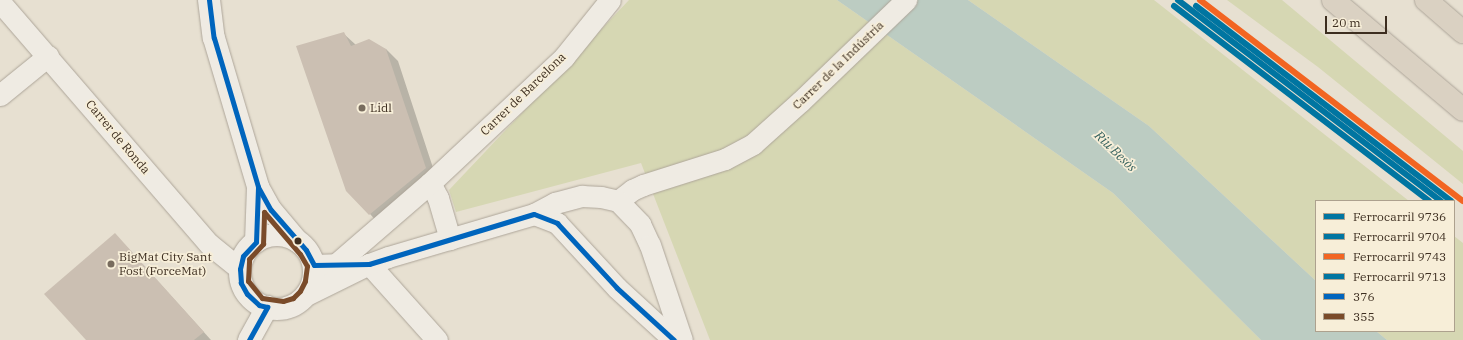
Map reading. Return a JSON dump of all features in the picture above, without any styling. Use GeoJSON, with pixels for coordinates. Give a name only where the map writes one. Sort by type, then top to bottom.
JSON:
{"type":"FeatureCollection","features":[{"type":"Feature","properties":{"kind":"highway"},"geometry":{"type":"LineString","coordinates":[[1333,0],[1463,110]]}},
{"type":"Feature","properties":{"kind":"highway"},"geometry":{"type":"LineString","coordinates":[[1426,0],[1463,32]]}},
{"type":"Feature","properties":{"kind":"street"},"geometry":{"type":"LineString","coordinates":[[209,0],[214,38],[258,187],[272,210],[297,241],[324,265],[369,264],[437,340]]}},
{"type":"Feature","properties":{"kind":"street","name":"Carrer de Barcelona"},"geometry":{"type":"LineString","coordinates":[[324,265],[430,183],[564,57],[610,0]]}},
{"type":"Feature","properties":{"kind":"street","name":"Carrer de la Indústria"},"geometry":{"type":"LineString","coordinates":[[618,201],[632,190],[643,184],[737,154],[770,129],[906,0]]}},
{"type":"Feature","properties":{"kind":"street","name":"Carrer de Ronda"},"geometry":{"type":"LineString","coordinates":[[0,2],[209,244],[240,269]]}},
{"type":"Feature","properties":{"kind":"street"},"geometry":{"type":"LineString","coordinates":[[0,95],[48,56]]}},
{"type":"Feature","properties":{"kind":"street"},"geometry":{"type":"LineString","coordinates":[[430,183],[438,198],[450,239]]}},
{"type":"Feature","properties":{"kind":"street"},"geometry":{"type":"LineString","coordinates":[[256,242],[258,187]]}},
{"type":"Feature","properties":{"kind":"street"},"geometry":{"type":"LineString","coordinates":[[306,295],[369,264],[534,214],[555,204],[582,196],[601,197],[618,201],[640,224],[650,245],[682,340]]}},
{"type":"Feature","properties":{"kind":"street"},"geometry":{"type":"LineString","coordinates":[[534,214],[557,223],[617,288],[674,340]]}},
{"type":"Feature","properties":{"kind":"street"},"geometry":{"type":"LineString","coordinates":[[297,241],[285,236],[267,236],[256,242],[243,256],[240,269],[241,283],[247,294],[259,305],[284,308],[297,304],[306,295],[324,265]]}},
{"type":"Feature","properties":{"kind":"street"},"geometry":{"type":"LineString","coordinates":[[617,288],[632,294],[646,295],[656,289],[663,281]]}},
{"type":"Feature","properties":{"kind":"street"},"geometry":{"type":"LineString","coordinates":[[249,340],[268,307]]}},
{"type":"Feature","properties":{"kind":"green space"},"geometry":{"type":"Polygon","coordinates":[[[629,0],[837,0],[1113,193],[1261,340],[710,340],[641,163],[456,212],[449,190],[629,0]]]}},
{"type":"Feature","properties":{"kind":"green space"},"geometry":{"type":"Polygon","coordinates":[[[968,0],[1154,0],[1408,200],[1315,200],[1315,280],[1149,126],[968,0]]]}},
{"type":"Feature","properties":{"kind":"green space"},"geometry":{"type":"Polygon","coordinates":[[[1227,0],[1282,0],[1463,151],[1463,184],[1318,67],[1227,0]]]}},
{"type":"Feature","properties":{"kind":"green space"},"geometry":{"type":"Polygon","coordinates":[[[1455,237],[1463,243],[1463,340],[1387,340],[1377,332],[1455,332],[1455,237]]]}},
{"type":"Feature","properties":{"kind":"water","name":"Riu Besòs"},"geometry":{"type":"Polygon","coordinates":[[[837,0],[968,0],[1149,126],[1315,280],[1315,332],[1377,332],[1387,340],[1261,340],[1113,193],[837,0]]]}},
{"type":"Feature","properties":{"kind":"building","name":"Lidl"},"geometry":{"type":"Polygon","coordinates":[[[344,32],[351,46],[369,39],[386,49],[426,168],[369,215],[346,191],[296,46],[344,32]]]}},
{"type":"Feature","properties":{"kind":"building","name":"BigMat City Sant Fost (ForceMat)"},"geometry":{"type":"Polygon","coordinates":[[[115,233],[204,332],[194,340],[86,340],[44,294],[115,233]]]}},
{"type":"Feature","properties":{"kind":"rail line","name":"9736"},"geometry":{"type":"LineString","coordinates":[[1178,0],[1440,200]]}},
{"type":"Feature","properties":{"kind":"rail line","name":"9743"},"geometry":{"type":"LineString","coordinates":[[1200,0],[1463,201]]}},
{"type":"Feature","properties":{"kind":"rail line","name":"9704"},"geometry":{"type":"LineString","coordinates":[[1174,6],[1428,200]]}},
{"type":"Feature","properties":{"kind":"rail line","name":"9713"},"geometry":{"type":"LineString","coordinates":[[1196,6],[1450,200]]}},
{"type":"Feature","properties":{"kind":"transit line","name":"376"},"geometry":{"type":"LineString","coordinates":[[209,0],[214,38],[258,187],[271,210],[306,250],[314,265],[369,264],[534,214],[557,223],[617,288],[674,340]]}},
{"type":"Feature","properties":{"kind":"transit line","name":"376"},"geometry":{"type":"LineString","coordinates":[[249,340],[267,307],[259,305],[247,294],[241,283],[240,269],[243,256],[256,242],[258,187]]}},
{"type":"Feature","properties":{"kind":"transit line","name":"355"},"geometry":{"type":"LineString","coordinates":[[264,212],[300,254],[307,266],[305,281],[300,291],[293,298],[283,301],[262,298],[248,281],[249,259],[263,244],[264,212]]}},
{"type":"Feature","properties":{"kind":"place","name":"Lidl"},"geometry":{"type":"Point","coordinates":[362,108]}},
{"type":"Feature","properties":{"kind":"place","name":"BigMat City Sant Fost (ForceMat)"},"geometry":{"type":"Point","coordinates":[111,264]}}]}
